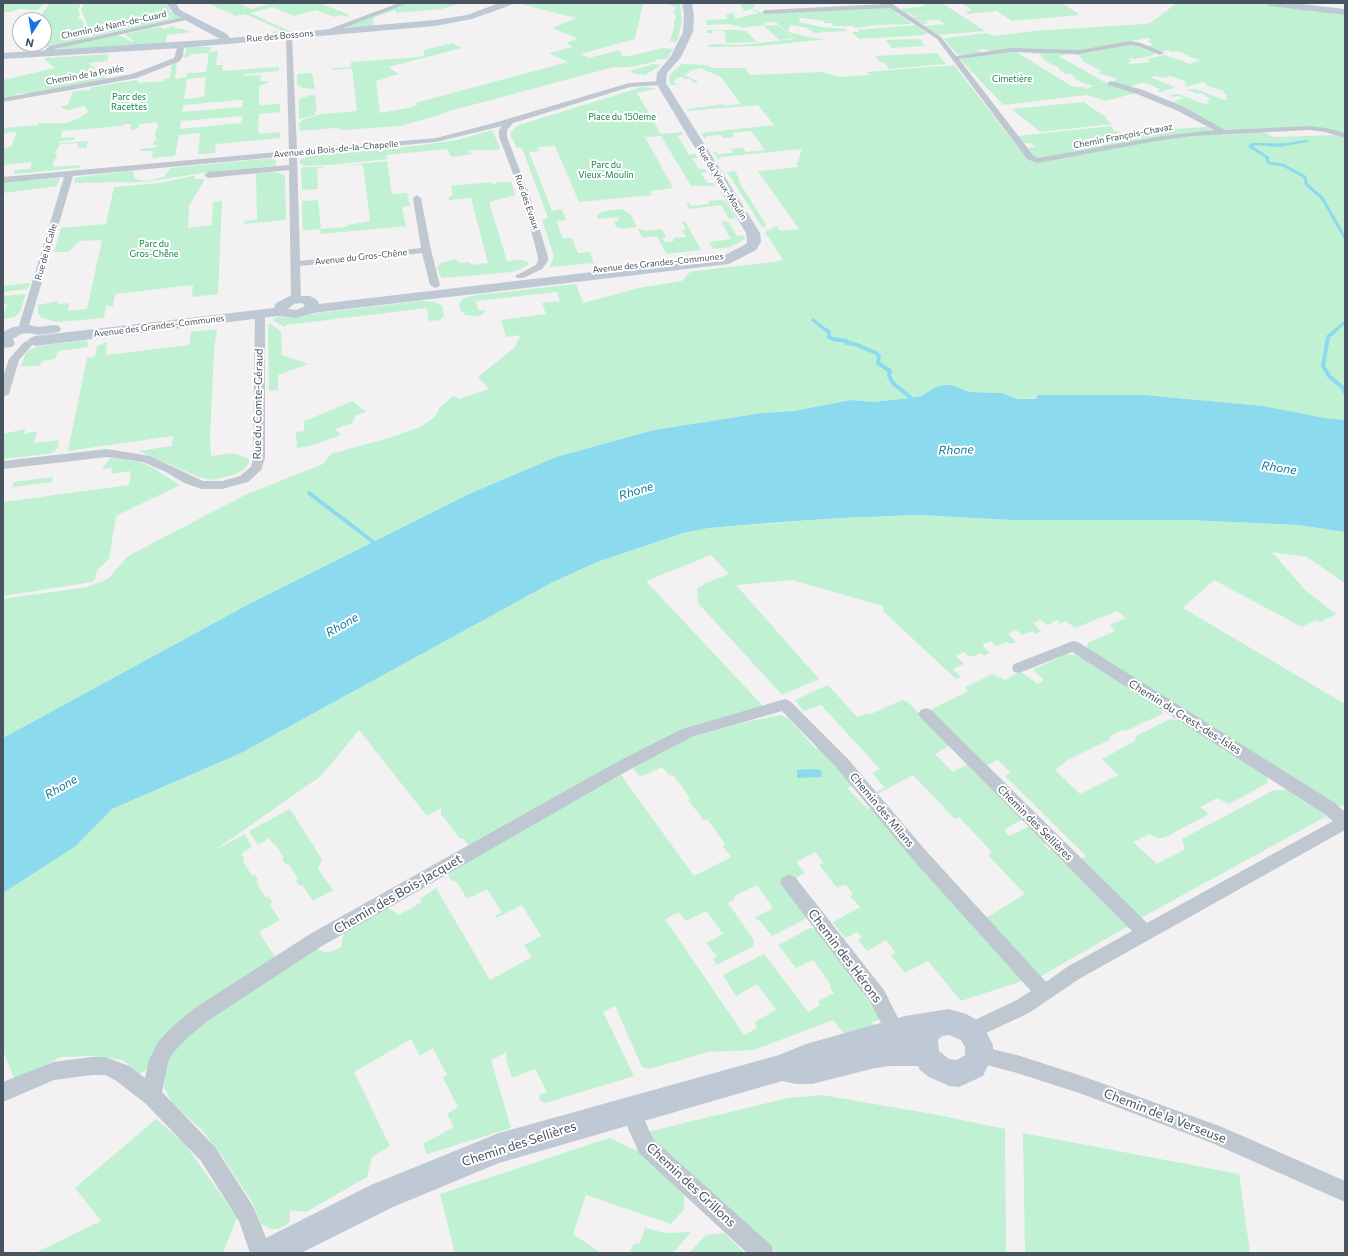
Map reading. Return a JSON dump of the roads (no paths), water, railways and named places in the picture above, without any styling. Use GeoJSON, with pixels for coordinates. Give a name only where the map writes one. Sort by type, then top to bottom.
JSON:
{"type":"FeatureCollection","features":[{"type":"Feature","properties":{"kind":"street"},"geometry":{"type":"LineString","coordinates":[[171,3],[177,12],[224,36],[226,41]]}},
{"type":"Feature","properties":{"kind":"street"},"geometry":{"type":"LineString","coordinates":[[329,32],[405,3]]}},
{"type":"Feature","properties":{"kind":"street","name":"Rue des Bossons"},"geometry":{"type":"LineString","coordinates":[[3,56],[21,56],[289,36],[454,20],[475,16],[508,3]]}},
{"type":"Feature","properties":{"kind":"street"},"geometry":{"type":"LineString","coordinates":[[661,83],[660,76],[676,57],[688,32],[689,15],[687,3]]}},
{"type":"Feature","properties":{"kind":"street"},"geometry":{"type":"LineString","coordinates":[[1270,3],[1345,12]]}},
{"type":"Feature","properties":{"kind":"street","name":"Chemin François-Chavaz"},"geometry":{"type":"LineString","coordinates":[[765,12],[889,4],[939,38],[1030,157],[1037,161],[1172,136],[1309,128],[1326,130],[1345,136]]}},
{"type":"Feature","properties":{"kind":"street","name":"Chemin du Nant-de-Cuard"},"geometry":{"type":"LineString","coordinates":[[48,54],[49,49],[52,47],[189,18]]}},
{"type":"Feature","properties":{"kind":"street"},"geometry":{"type":"LineString","coordinates":[[289,36],[293,117],[292,153],[297,304]]}},
{"type":"Feature","properties":{"kind":"street"},"geometry":{"type":"LineString","coordinates":[[954,58],[1011,50],[1080,52],[1130,43],[1139,44],[1160,54]]}},
{"type":"Feature","properties":{"kind":"street","name":"Chemin de la Pralée"},"geometry":{"type":"LineString","coordinates":[[3,100],[119,80],[134,76],[177,59],[182,44]]}},
{"type":"Feature","properties":{"kind":"street","name":"Rue des Bossons"},"geometry":{"type":"LineString","coordinates":[[3,59],[21,56]]}},
{"type":"Feature","properties":{"kind":"street","name":"Avenue du Bois-de-la-Chapelle"},"geometry":{"type":"LineString","coordinates":[[3,180],[436,140],[511,120],[628,85],[661,83]]}},
{"type":"Feature","properties":{"kind":"street","name":"Rue du Vieux-Moulin"},"geometry":{"type":"LineString","coordinates":[[661,83],[690,133],[753,233],[754,242],[751,247],[729,257]]}},
{"type":"Feature","properties":{"kind":"street"},"geometry":{"type":"LineString","coordinates":[[1111,83],[1140,92],[1181,109],[1223,132]]}},
{"type":"Feature","properties":{"kind":"street","name":"Rue des Evaux"},"geometry":{"type":"LineString","coordinates":[[511,120],[503,130],[503,137],[526,197],[543,257],[539,267],[520,276]]}},
{"type":"Feature","properties":{"kind":"street"},"geometry":{"type":"LineString","coordinates":[[208,175],[293,167]]}},
{"type":"Feature","properties":{"kind":"street","name":"Rue de la Calle"},"geometry":{"type":"LineString","coordinates":[[17,341],[70,174]]}},
{"type":"Feature","properties":{"kind":"street"},"geometry":{"type":"LineString","coordinates":[[417,198],[426,250],[436,290]]}},
{"type":"Feature","properties":{"kind":"street","name":"Avenue du Gros-Chêne"},"geometry":{"type":"LineString","coordinates":[[295,264],[426,250]]}},
{"type":"Feature","properties":{"kind":"street","name":"Avenue des Grandes-Communes"},"geometry":{"type":"LineString","coordinates":[[436,290],[520,276],[719,256],[729,257]]}},
{"type":"Feature","properties":{"kind":"street","name":"Avenue des Grandes-Communes"},"geometry":{"type":"LineString","coordinates":[[17,341],[297,304],[724,261],[729,257]]}},
{"type":"Feature","properties":{"kind":"street","name":"Avenue des Grandes-Communes"},"geometry":{"type":"LineString","coordinates":[[17,341],[260,314],[297,304]]}},
{"type":"Feature","properties":{"kind":"street","name":"Rue du Comte-Géraud"},"geometry":{"type":"LineString","coordinates":[[3,465],[107,453],[146,459],[170,468],[188,480],[202,486],[222,485],[244,479],[254,472],[259,458],[260,314]]}},
{"type":"Feature","properties":{"kind":"street"},"geometry":{"type":"LineString","coordinates":[[3,394],[17,341]]}},
{"type":"Feature","properties":{"kind":"street","name":"Chemin du Crest-des-Isles"},"geometry":{"type":"LineString","coordinates":[[1019,668],[1073,646],[1329,808],[1345,822]]}},
{"type":"Feature","properties":{"kind":"street","name":"Chemin des Milans"},"geometry":{"type":"LineString","coordinates":[[687,733],[786,705],[842,763],[922,857],[1044,993]]}},
{"type":"Feature","properties":{"kind":"street","name":"Chemin des Sellières"},"geometry":{"type":"LineString","coordinates":[[926,714],[1144,932]]}},
{"type":"Feature","properties":{"kind":"street","name":"Chemin des Bois-Jacquet"},"geometry":{"type":"LineString","coordinates":[[152,1096],[155,1074],[159,1060],[165,1048],[179,1033],[202,1014],[316,940],[623,766],[687,733]]}},
{"type":"Feature","properties":{"kind":"street"},"geometry":{"type":"LineString","coordinates":[[975,1043],[999,1018],[1044,993],[1073,973],[1144,932],[1345,822]]}},
{"type":"Feature","properties":{"kind":"street","name":"Chemin des Hérons"},"geometry":{"type":"LineString","coordinates":[[788,882],[877,996],[896,1032]]}},
{"type":"Feature","properties":{"kind":"street"},"geometry":{"type":"LineString","coordinates":[[949,1022],[957,1023],[975,1043],[977,1062],[966,1072],[959,1074],[949,1073],[930,1061],[926,1053],[924,1042],[926,1034],[936,1024],[949,1022]]}},
{"type":"Feature","properties":{"kind":"street","name":"Chemin des Sellières"},"geometry":{"type":"LineString","coordinates":[[269,1253],[382,1196],[499,1148],[781,1068],[806,1057],[896,1032],[936,1024]]}},
{"type":"Feature","properties":{"kind":"street","name":"Chemin de la Verseuse"},"geometry":{"type":"LineString","coordinates":[[975,1043],[1017,1064],[1082,1085],[1215,1134],[1345,1192]]}},
{"type":"Feature","properties":{"kind":"street","name":"Chemin des Sellières"},"geometry":{"type":"LineString","coordinates":[[781,1068],[796,1071],[812,1071],[875,1055],[890,1053],[926,1053]]}},
{"type":"Feature","properties":{"kind":"street"},"geometry":{"type":"LineString","coordinates":[[3,1092],[53,1071],[92,1066],[105,1066],[118,1071],[152,1096],[185,1128],[208,1154],[247,1215],[261,1253]]}},
{"type":"Feature","properties":{"kind":"street","name":"Chemin des Grillons"},"geometry":{"type":"LineString","coordinates":[[630,1110],[646,1146],[763,1253]]}},
{"type":"Feature","properties":{"kind":"water","name":"Rhone"},"geometry":{"type":"Polygon","coordinates":[[[952,385],[969,392],[1002,393],[1017,399],[1036,399],[1038,395],[1144,395],[1263,406],[1325,418],[1345,420],[1345,532],[1298,525],[1188,520],[1012,520],[919,515],[768,523],[709,528],[683,533],[597,562],[551,583],[241,753],[112,809],[76,846],[3,893],[3,738],[249,604],[469,494],[556,457],[654,430],[762,413],[794,411],[851,400],[873,402],[911,398],[921,396],[936,387],[952,385]]]}},
{"type":"Feature","properties":{"kind":"water"},"geometry":{"type":"Polygon","coordinates":[[[797,770],[821,770],[822,777],[797,778],[797,770]]]}},
{"type":"Feature","properties":{"kind":"waterway"},"geometry":{"type":"LineString","coordinates":[[1281,145],[1307,141]]}},
{"type":"Feature","properties":{"kind":"waterway"},"geometry":{"type":"LineString","coordinates":[[1252,145],[1250,146],[1268,158],[1267,160],[1269,163],[1283,165],[1305,177],[1306,184],[1322,198],[1345,238]]}},
{"type":"Feature","properties":{"kind":"waterway"},"geometry":{"type":"LineString","coordinates":[[1252,145],[1281,145]]}},
{"type":"Feature","properties":{"kind":"waterway"},"geometry":{"type":"LineString","coordinates":[[1268,145],[1281,145]]}},
{"type":"Feature","properties":{"kind":"waterway"},"geometry":{"type":"LineString","coordinates":[[813,320],[827,331]]}},
{"type":"Feature","properties":{"kind":"waterway"},"geometry":{"type":"LineString","coordinates":[[1335,331],[1345,322]]}},
{"type":"Feature","properties":{"kind":"waterway"},"geometry":{"type":"LineString","coordinates":[[826,330],[829,332],[829,337],[833,339],[847,341],[847,343],[855,344],[876,353],[879,356],[878,363],[890,371],[889,376],[893,383],[911,398]]}},
{"type":"Feature","properties":{"kind":"waterway"},"geometry":{"type":"LineString","coordinates":[[1336,330],[1328,337],[1323,366],[1329,376],[1343,388],[1345,393]]}},
{"type":"Feature","properties":{"kind":"waterway"},"geometry":{"type":"LineString","coordinates":[[309,493],[376,544]]}},
{"type":"Feature","properties":{"kind":"park label","name":"Cimetière"},"geometry":{"type":"Point","coordinates":[1012,79]}},
{"type":"Feature","properties":{"kind":"park label","name":"Parc des Racettes"},"geometry":{"type":"Point","coordinates":[129,102]}},
{"type":"Feature","properties":{"kind":"park label","name":"Place du 150eme"},"geometry":{"type":"Point","coordinates":[622,117]}},
{"type":"Feature","properties":{"kind":"park label","name":"Parc du Vieux-Moulin"},"geometry":{"type":"Point","coordinates":[606,170]}},
{"type":"Feature","properties":{"kind":"park label","name":"Parc du Gros-Chêne"},"geometry":{"type":"Point","coordinates":[154,250]}}]}
